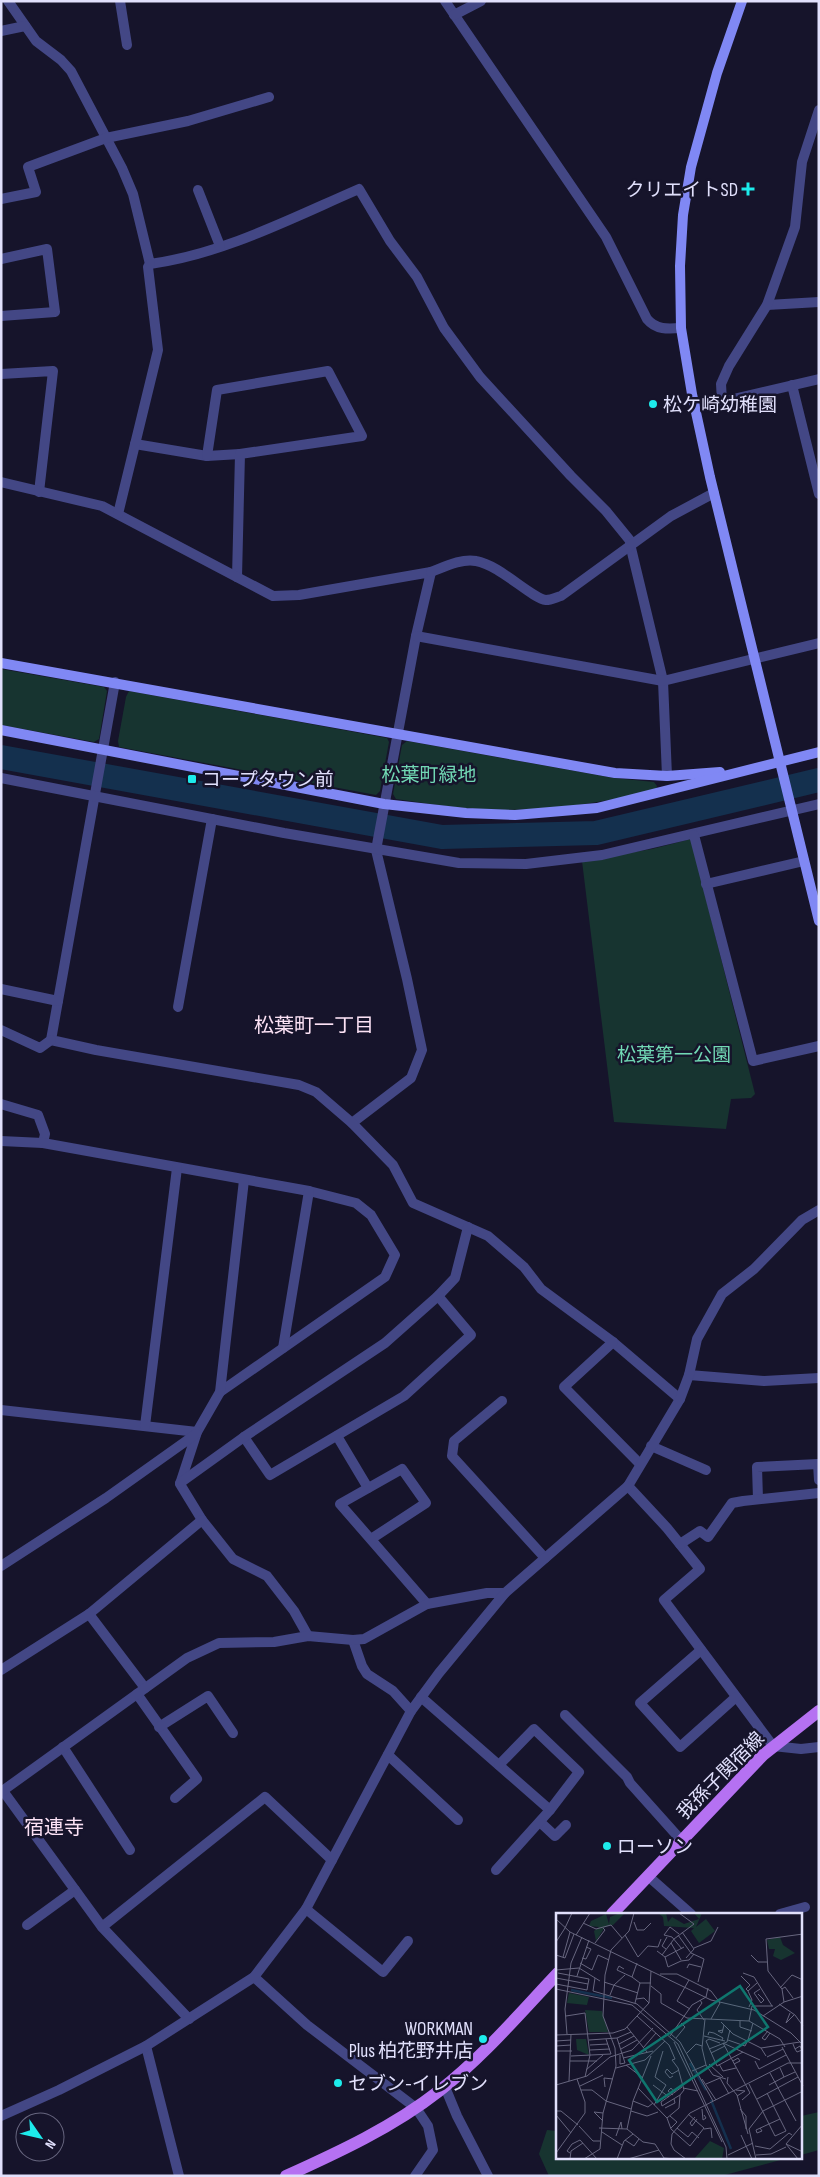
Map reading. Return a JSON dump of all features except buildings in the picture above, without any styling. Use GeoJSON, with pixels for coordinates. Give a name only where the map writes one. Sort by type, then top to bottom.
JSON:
{"type":"FeatureCollection","features":[{"type":"Feature","properties":{"kind":"main road","name":"我孫子関宿線"},"geometry":{"type":"LineString","coordinates":[[613,1913],[773,1746],[819,1711]]}},
{"type":"Feature","properties":{"kind":"main road"},"geometry":{"type":"LineString","coordinates":[[286,2176],[352,2145],[416,2108],[445,2087],[491,2043],[556,1975]]}},
{"type":"Feature","properties":{"kind":"street"},"geometry":{"type":"LineString","coordinates":[[8,1],[36,41],[61,60],[71,71],[133,194],[150,264],[148,277],[158,350],[118,514]]}},
{"type":"Feature","properties":{"kind":"street"},"geometry":{"type":"LineString","coordinates":[[120,1],[127,45]]}},
{"type":"Feature","properties":{"kind":"street"},"geometry":{"type":"LineString","coordinates":[[445,1],[606,237],[647,319],[655,327],[664,329],[681,328]]}},
{"type":"Feature","properties":{"kind":"street"},"geometry":{"type":"LineString","coordinates":[[454,15],[481,1]]}},
{"type":"Feature","properties":{"kind":"street"},"geometry":{"type":"LineString","coordinates":[[742,1],[717,73],[691,167],[683,215],[680,266],[681,328],[695,408],[714,492],[819,921]]}},
{"type":"Feature","properties":{"kind":"street"},"geometry":{"type":"LineString","coordinates":[[1,31],[26,26]]}},
{"type":"Feature","properties":{"kind":"street"},"geometry":{"type":"LineString","coordinates":[[1,199],[36,192],[28,168],[106,138],[188,121],[269,97]]}},
{"type":"Feature","properties":{"kind":"street"},"geometry":{"type":"LineString","coordinates":[[722,401],[721,384],[729,366],[767,305],[795,227],[802,162],[818,113]]}},
{"type":"Feature","properties":{"kind":"street"},"geometry":{"type":"LineString","coordinates":[[150,264],[166,262],[220,246],[274,227],[359,189],[390,241],[417,277],[444,328],[480,377],[571,476],[606,511],[631,544],[662,681],[668,776]]}},
{"type":"Feature","properties":{"kind":"street"},"geometry":{"type":"LineString","coordinates":[[198,190],[220,246]]}},
{"type":"Feature","properties":{"kind":"street"},"geometry":{"type":"LineString","coordinates":[[1,260],[47,249],[55,312],[1,316]]}},
{"type":"Feature","properties":{"kind":"street"},"geometry":{"type":"LineString","coordinates":[[767,305],[819,302]]}},
{"type":"Feature","properties":{"kind":"street"},"geometry":{"type":"LineString","coordinates":[[1,374],[53,371],[39,492]]}},
{"type":"Feature","properties":{"kind":"street"},"geometry":{"type":"LineString","coordinates":[[135,444],[207,456],[240,454],[362,436],[328,371],[216,390],[207,456]]}},
{"type":"Feature","properties":{"kind":"street"},"geometry":{"type":"LineString","coordinates":[[695,408],[819,379]]}},
{"type":"Feature","properties":{"kind":"street"},"geometry":{"type":"LineString","coordinates":[[792,385],[819,494]]}},
{"type":"Feature","properties":{"kind":"street"},"geometry":{"type":"LineString","coordinates":[[237,577],[240,454]]}},
{"type":"Feature","properties":{"kind":"street"},"geometry":{"type":"LineString","coordinates":[[1,482],[102,506],[274,596],[299,596],[432,572],[450,564],[474,560],[493,566],[536,596],[546,600],[561,596],[671,516],[714,492]]}},
{"type":"Feature","properties":{"kind":"street"},"geometry":{"type":"LineString","coordinates":[[352,1123],[411,1078],[422,1050],[377,846],[416,636],[432,572]]}},
{"type":"Feature","properties":{"kind":"street"},"geometry":{"type":"LineString","coordinates":[[416,636],[662,681],[819,643]]}},
{"type":"Feature","properties":{"kind":"street"},"geometry":{"type":"LineString","coordinates":[[1,663],[615,773],[668,776],[719,772],[780,762]]}},
{"type":"Feature","properties":{"kind":"street"},"geometry":{"type":"LineString","coordinates":[[1,1030],[40,1048],[51,1040],[115,682]]}},
{"type":"Feature","properties":{"kind":"street"},"geometry":{"type":"LineString","coordinates":[[1,730],[384,804],[466,813],[515,815],[597,808],[819,752]]}},
{"type":"Feature","properties":{"kind":"street"},"geometry":{"type":"LineString","coordinates":[[1,778],[94,792],[212,819],[377,846],[459,863],[526,864],[602,855],[694,835],[791,807],[819,804]]}},
{"type":"Feature","properties":{"kind":"street"},"geometry":{"type":"LineString","coordinates":[[178,1008],[212,819]]}},
{"type":"Feature","properties":{"kind":"street"},"geometry":{"type":"LineString","coordinates":[[694,835],[753,1062],[819,1046]]}},
{"type":"Feature","properties":{"kind":"street"},"geometry":{"type":"LineString","coordinates":[[706,884],[804,861]]}},
{"type":"Feature","properties":{"kind":"street"},"geometry":{"type":"LineString","coordinates":[[1,989],[58,1001]]}},
{"type":"Feature","properties":{"kind":"street"},"geometry":{"type":"LineString","coordinates":[[51,1040],[96,1050],[299,1085],[316,1092],[352,1123],[393,1165],[413,1203],[488,1236],[524,1267],[541,1290],[613,1342],[680,1399]]}},
{"type":"Feature","properties":{"kind":"street"},"geometry":{"type":"LineString","coordinates":[[1,1104],[38,1115],[45,1134],[44,1144]]}},
{"type":"Feature","properties":{"kind":"street"},"geometry":{"type":"LineString","coordinates":[[1,1142],[44,1144],[309,1191],[356,1203],[371,1215],[395,1255],[385,1277],[220,1392]]}},
{"type":"Feature","properties":{"kind":"street"},"geometry":{"type":"LineString","coordinates":[[145,1426],[177,1168]]}},
{"type":"Feature","properties":{"kind":"street"},"geometry":{"type":"LineString","coordinates":[[244,1180],[220,1392],[196,1433],[180,1484],[202,1520],[233,1559],[267,1576],[294,1611],[308,1636]]}},
{"type":"Feature","properties":{"kind":"street"},"geometry":{"type":"LineString","coordinates":[[283,1348],[309,1191]]}},
{"type":"Feature","properties":{"kind":"street"},"geometry":{"type":"LineString","coordinates":[[1,2116],[59,2090],[146,2046],[254,1977],[306,1909],[411,1711],[438,1672],[505,1593],[628,1486],[680,1399],[690,1375],[697,1339],[722,1294],[754,1269],[802,1220],[819,1210]]}},
{"type":"Feature","properties":{"kind":"street"},"geometry":{"type":"LineString","coordinates":[[180,1484],[244,1437],[385,1343],[438,1296],[454,1278],[468,1227]]}},
{"type":"Feature","properties":{"kind":"street"},"geometry":{"type":"LineString","coordinates":[[244,1437],[270,1475],[404,1396],[471,1335],[438,1296]]}},
{"type":"Feature","properties":{"kind":"street"},"geometry":{"type":"LineString","coordinates":[[613,1342],[564,1387],[640,1464]]}},
{"type":"Feature","properties":{"kind":"street"},"geometry":{"type":"LineString","coordinates":[[690,1375],[764,1381],[819,1378]]}},
{"type":"Feature","properties":{"kind":"street"},"geometry":{"type":"LineString","coordinates":[[502,1401],[454,1441],[452,1456],[545,1558]]}},
{"type":"Feature","properties":{"kind":"street"},"geometry":{"type":"LineString","coordinates":[[1,1410],[196,1433]]}},
{"type":"Feature","properties":{"kind":"street"},"geometry":{"type":"LineString","coordinates":[[1,1566],[106,1498],[196,1433]]}},
{"type":"Feature","properties":{"kind":"street"},"geometry":{"type":"LineString","coordinates":[[337,1436],[368,1488]]}},
{"type":"Feature","properties":{"kind":"street"},"geometry":{"type":"LineString","coordinates":[[651,1446],[706,1470]]}},
{"type":"Feature","properties":{"kind":"street"},"geometry":{"type":"LineString","coordinates":[[758,1499],[757,1468],[818,1464],[819,1480]]}},
{"type":"Feature","properties":{"kind":"street"},"geometry":{"type":"LineString","coordinates":[[371,1539],[426,1503],[402,1469],[340,1504],[427,1604]]}},
{"type":"Feature","properties":{"kind":"street"},"geometry":{"type":"LineString","coordinates":[[628,1486],[700,1569],[664,1600],[773,1746],[801,1749],[819,1747]]}},
{"type":"Feature","properties":{"kind":"street"},"geometry":{"type":"LineString","coordinates":[[680,1544],[700,1532],[708,1537],[732,1504],[758,1499],[819,1493]]}},
{"type":"Feature","properties":{"kind":"street"},"geometry":{"type":"LineString","coordinates":[[1,1670],[89,1614],[202,1520]]}},
{"type":"Feature","properties":{"kind":"street"},"geometry":{"type":"LineString","coordinates":[[189,2019],[102,1927],[3,1788],[187,1658],[219,1643],[274,1642],[308,1636],[353,1640],[364,1639],[427,1604],[487,1592],[505,1593]]}},
{"type":"Feature","properties":{"kind":"street"},"geometry":{"type":"LineString","coordinates":[[89,1614],[141,1691],[159,1727],[197,1779],[176,1798]]}},
{"type":"Feature","properties":{"kind":"street"},"geometry":{"type":"LineString","coordinates":[[353,1640],[362,1666],[367,1674],[392,1690],[411,1711]]}},
{"type":"Feature","properties":{"kind":"street"},"geometry":{"type":"LineString","coordinates":[[701,1650],[640,1703],[680,1747],[736,1696]]}},
{"type":"Feature","properties":{"kind":"street"},"geometry":{"type":"LineString","coordinates":[[159,1727],[208,1696],[233,1733]]}},
{"type":"Feature","properties":{"kind":"street"},"geometry":{"type":"LineString","coordinates":[[421,1697],[550,1810]]}},
{"type":"Feature","properties":{"kind":"street"},"geometry":{"type":"LineString","coordinates":[[565,1715],[627,1777],[630,1783],[681,1840]]}},
{"type":"Feature","properties":{"kind":"street"},"geometry":{"type":"LineString","coordinates":[[496,1870],[540,1822],[579,1772],[534,1729],[499,1766]]}},
{"type":"Feature","properties":{"kind":"street"},"geometry":{"type":"LineString","coordinates":[[63,1747],[130,1850]]}},
{"type":"Feature","properties":{"kind":"street"},"geometry":{"type":"LineString","coordinates":[[388,1755],[458,1820]]}},
{"type":"Feature","properties":{"kind":"street"},"geometry":{"type":"LineString","coordinates":[[102,1927],[265,1796],[332,1860]]}},
{"type":"Feature","properties":{"kind":"street"},"geometry":{"type":"LineString","coordinates":[[540,1822],[555,1836],[566,1825]]}},
{"type":"Feature","properties":{"kind":"street"},"geometry":{"type":"LineString","coordinates":[[648,1876],[690,1913]]}},
{"type":"Feature","properties":{"kind":"street"},"geometry":{"type":"LineString","coordinates":[[26,1925],[75,1890]]}},
{"type":"Feature","properties":{"kind":"street"},"geometry":{"type":"LineString","coordinates":[[784,1913],[805,1907]]}},
{"type":"Feature","properties":{"kind":"street"},"geometry":{"type":"LineString","coordinates":[[306,1909],[383,1972],[408,1941]]}},
{"type":"Feature","properties":{"kind":"street"},"geometry":{"type":"LineString","coordinates":[[254,1977],[307,2025],[416,2108],[428,2126],[433,2150],[415,2176]]}},
{"type":"Feature","properties":{"kind":"street"},"geometry":{"type":"LineString","coordinates":[[146,2046],[179,2176]]}},
{"type":"Feature","properties":{"kind":"street"},"geometry":{"type":"LineString","coordinates":[[445,2087],[457,2116],[488,2176]]}},
{"type":"Feature","properties":{"kind":"green space"},"geometry":{"type":"Polygon","coordinates":[[[1,669],[104,687],[107,691],[99,739],[94,742],[1,725],[1,669]]]}},
{"type":"Feature","properties":{"kind":"green space","name":"松葉町緑地"},"geometry":{"type":"Polygon","coordinates":[[[129,691],[387,738],[389,742],[380,791],[376,795],[119,747],[118,741],[126,697],[129,691]]]}},
{"type":"Feature","properties":{"kind":"green space","name":"松葉町緑地"},"geometry":{"type":"Polygon","coordinates":[[[407,741],[614,778],[654,782],[657,786],[656,790],[609,800],[537,809],[489,810],[396,799],[393,794],[402,745],[407,741]]]}},
{"type":"Feature","properties":{"kind":"green space","name":"松葉第一公園"},"geometry":{"type":"Polygon","coordinates":[[[691,839],[755,1094],[751,1098],[731,1099],[726,1129],[614,1122],[582,861],[652,849],[691,839]]]}},
{"type":"Feature","properties":{"kind":"green space"},"geometry":{"type":"Polygon","coordinates":[[[819,2112],[819,2150],[802,2155],[802,2116],[819,2112]]]}},
{"type":"Feature","properties":{"kind":"green space"},"geometry":{"type":"Polygon","coordinates":[[[547,2130],[556,2131],[556,2160],[781,2160],[721,2176],[549,2176],[539,2154],[547,2130]]]}},
{"type":"Feature","properties":{"kind":"waterway"},"geometry":{"type":"LineString","coordinates":[[1,757],[442,837],[596,833],[819,780]]}},
{"type":"Feature","properties":{"kind":"place","name":"クリエイトSD"},"geometry":{"type":"Point","coordinates":[748,189]}},
{"type":"Feature","properties":{"kind":"place","name":"松ケ崎幼稚園"},"geometry":{"type":"Point","coordinates":[653,404]}},
{"type":"Feature","properties":{"kind":"place","name":"コープタウン前"},"geometry":{"type":"Point","coordinates":[192,779]}},
{"type":"Feature","properties":{"kind":"place","name":"ローソン"},"geometry":{"type":"Point","coordinates":[607,1846]}},
{"type":"Feature","properties":{"kind":"place","name":"WORKMAN Plus 柏花野井店"},"geometry":{"type":"Point","coordinates":[483,2039]}},
{"type":"Feature","properties":{"kind":"place","name":"セブン-イレブン"},"geometry":{"type":"Point","coordinates":[338,2083]}},
{"type":"Feature","properties":{"kind":"district","name":"松葉町一丁目"},"geometry":{"type":"Point","coordinates":[314,1025]}},
{"type":"Feature","properties":{"kind":"district","name":"宿連寺"},"geometry":{"type":"Point","coordinates":[54,1827]}}]}
